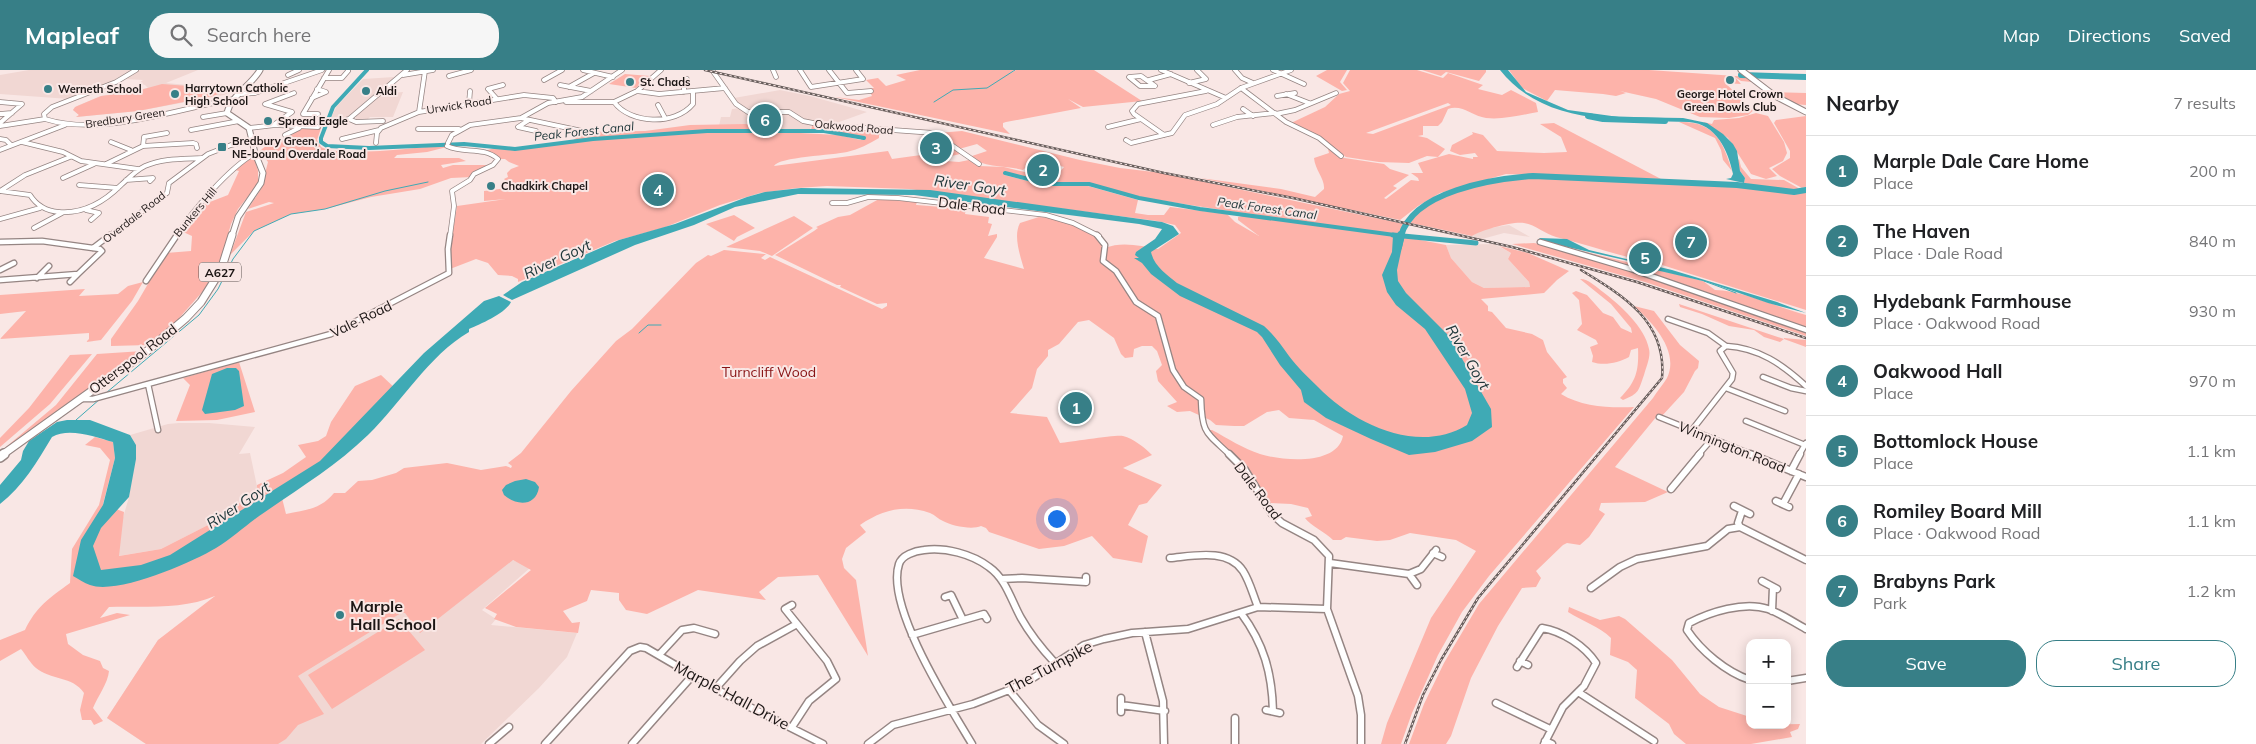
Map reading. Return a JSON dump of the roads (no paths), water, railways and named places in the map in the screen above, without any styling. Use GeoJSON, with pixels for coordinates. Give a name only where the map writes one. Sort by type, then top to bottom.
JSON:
{"type":"FeatureCollection","features":[{"type":"Feature","properties":{"kind":"main road"},"geometry":{"type":"LineString","coordinates":[[250,128],[226,113],[227,108],[234,99],[252,83],[260,70]]}},
{"type":"Feature","properties":{"kind":"main road"},"geometry":{"type":"LineString","coordinates":[[1741,70],[1783,101],[1806,112]]}},
{"type":"Feature","properties":{"kind":"main road","name":"A627"},"geometry":{"type":"LineString","coordinates":[[250,128],[255,154]]}},
{"type":"Feature","properties":{"kind":"main road","name":"Otterspool Road"},"geometry":{"type":"LineString","coordinates":[[0,457],[166,336],[186,318],[206,294],[221,270],[238,217],[261,182],[263,173],[255,154]]}},
{"type":"Feature","properties":{"kind":"street"},"geometry":{"type":"LineString","coordinates":[[0,125],[45,119],[44,114],[52,107],[116,82],[136,70]]}},
{"type":"Feature","properties":{"kind":"street"},"geometry":{"type":"LineString","coordinates":[[288,75],[299,70]]}},
{"type":"Feature","properties":{"kind":"street"},"geometry":{"type":"LineString","coordinates":[[240,94],[255,92],[321,70]]}},
{"type":"Feature","properties":{"kind":"street"},"geometry":{"type":"LineString","coordinates":[[318,114],[303,114],[330,70]]}},
{"type":"Feature","properties":{"kind":"street"},"geometry":{"type":"LineString","coordinates":[[332,124],[349,118],[407,70]]}},
{"type":"Feature","properties":{"kind":"street"},"geometry":{"type":"LineString","coordinates":[[403,75],[433,70]]}},
{"type":"Feature","properties":{"kind":"street"},"geometry":{"type":"LineString","coordinates":[[449,76],[471,70]]}},
{"type":"Feature","properties":{"kind":"street"},"geometry":{"type":"LineString","coordinates":[[544,80],[562,70]]}},
{"type":"Feature","properties":{"kind":"street"},"geometry":{"type":"LineString","coordinates":[[583,70],[613,77]]}},
{"type":"Feature","properties":{"kind":"street"},"geometry":{"type":"LineString","coordinates":[[521,118],[545,104],[578,98],[622,70]]}},
{"type":"Feature","properties":{"kind":"street"},"geometry":{"type":"LineString","coordinates":[[563,101],[570,103],[614,102],[636,91],[661,70]]}},
{"type":"Feature","properties":{"kind":"street","name":"Oakwood Road"},"geometry":{"type":"LineString","coordinates":[[712,70],[736,104],[748,112],[789,112],[803,121],[823,125],[934,133],[979,164]]}},
{"type":"Feature","properties":{"kind":"street"},"geometry":{"type":"LineString","coordinates":[[773,70],[776,77]]}},
{"type":"Feature","properties":{"kind":"street"},"geometry":{"type":"LineString","coordinates":[[800,70],[810,87],[863,79],[856,70]]}},
{"type":"Feature","properties":{"kind":"street"},"geometry":{"type":"LineString","coordinates":[[830,70],[849,94],[871,91]]}},
{"type":"Feature","properties":{"kind":"street"},"geometry":{"type":"LineString","coordinates":[[1161,70],[1226,98]]}},
{"type":"Feature","properties":{"kind":"street"},"geometry":{"type":"LineString","coordinates":[[1188,83],[1206,79],[1197,70]]}},
{"type":"Feature","properties":{"kind":"street"},"geometry":{"type":"LineString","coordinates":[[1235,70],[1242,78],[1254,83]]}},
{"type":"Feature","properties":{"kind":"street"},"geometry":{"type":"LineString","coordinates":[[1273,70],[1304,84]]}},
{"type":"Feature","properties":{"kind":"street"},"geometry":{"type":"LineString","coordinates":[[1126,140],[1131,143],[1172,133],[1185,115],[1218,104],[1242,88],[1291,70]]}},
{"type":"Feature","properties":{"kind":"street"},"geometry":{"type":"LineString","coordinates":[[324,78],[342,78],[348,71]]}},
{"type":"Feature","properties":{"kind":"street"},"geometry":{"type":"LineString","coordinates":[[419,112],[425,71]]}},
{"type":"Feature","properties":{"kind":"street"},"geometry":{"type":"LineString","coordinates":[[569,87],[594,73]]}},
{"type":"Feature","properties":{"kind":"street"},"geometry":{"type":"LineString","coordinates":[[1149,80],[1155,86],[1143,88],[1129,77],[1141,76],[1149,80],[1171,74]]}},
{"type":"Feature","properties":{"kind":"street"},"geometry":{"type":"LineString","coordinates":[[684,79],[684,92]]}},
{"type":"Feature","properties":{"kind":"street"},"geometry":{"type":"LineString","coordinates":[[497,99],[488,89],[503,85]]}},
{"type":"Feature","properties":{"kind":"street"},"geometry":{"type":"LineString","coordinates":[[560,85],[591,91]]}},
{"type":"Feature","properties":{"kind":"street"},"geometry":{"type":"LineString","coordinates":[[636,91],[652,94],[724,88]]}},
{"type":"Feature","properties":{"kind":"street"},"geometry":{"type":"LineString","coordinates":[[1242,88],[1286,122],[1319,138],[1341,156]]}},
{"type":"Feature","properties":{"kind":"street"},"geometry":{"type":"LineString","coordinates":[[312,98],[326,92],[318,89]]}},
{"type":"Feature","properties":{"kind":"street"},"geometry":{"type":"LineString","coordinates":[[469,104],[470,91]]}},
{"type":"Feature","properties":{"kind":"street"},"geometry":{"type":"LineString","coordinates":[[614,102],[624,113],[630,116],[644,119],[665,118],[681,114],[690,108],[693,104],[693,91]]}},
{"type":"Feature","properties":{"kind":"street"},"geometry":{"type":"LineString","coordinates":[[1164,135],[1133,113],[1138,104],[1206,91]]}},
{"type":"Feature","properties":{"kind":"street"},"geometry":{"type":"LineString","coordinates":[[275,124],[292,112],[265,104],[294,93]]}},
{"type":"Feature","properties":{"kind":"street"},"geometry":{"type":"LineString","coordinates":[[1277,96],[1295,93]]}},
{"type":"Feature","properties":{"kind":"street"},"geometry":{"type":"LineString","coordinates":[[1213,125],[1237,117],[1253,117],[1295,110],[1336,93]]}},
{"type":"Feature","properties":{"kind":"street"},"geometry":{"type":"LineString","coordinates":[[1286,94],[1309,103]]}},
{"type":"Feature","properties":{"kind":"street","name":"Urwick Road"},"geometry":{"type":"LineString","coordinates":[[342,139],[379,130],[392,122],[419,112],[534,95],[552,98],[556,102]]}},
{"type":"Feature","properties":{"kind":"street","name":"Bredbury Green"},"geometry":{"type":"LineString","coordinates":[[45,119],[65,125],[94,125],[234,99]]}},
{"type":"Feature","properties":{"kind":"street"},"geometry":{"type":"LineString","coordinates":[[0,102],[22,104],[0,125]]}},
{"type":"Feature","properties":{"kind":"street"},"geometry":{"type":"LineString","coordinates":[[658,105],[665,118]]}},
{"type":"Feature","properties":{"kind":"street"},"geometry":{"type":"LineString","coordinates":[[1243,109],[1253,117]]}},
{"type":"Feature","properties":{"kind":"street"},"geometry":{"type":"LineString","coordinates":[[0,114],[12,113]]}},
{"type":"Feature","properties":{"kind":"street"},"geometry":{"type":"LineString","coordinates":[[201,118],[226,113]]}},
{"type":"Feature","properties":{"kind":"street"},"geometry":{"type":"LineString","coordinates":[[349,118],[356,122],[392,122]]}},
{"type":"Feature","properties":{"kind":"street"},"geometry":{"type":"LineString","coordinates":[[418,129],[459,129],[474,124],[521,118],[582,131]]}},
{"type":"Feature","properties":{"kind":"street"},"geometry":{"type":"LineString","coordinates":[[529,120],[518,127],[536,131]]}},
{"type":"Feature","properties":{"kind":"street"},"geometry":{"type":"LineString","coordinates":[[1108,127],[1141,120]]}},
{"type":"Feature","properties":{"kind":"street"},"geometry":{"type":"LineString","coordinates":[[191,130],[239,121]]}},
{"type":"Feature","properties":{"kind":"street"},"geometry":{"type":"LineString","coordinates":[[250,128],[275,124],[302,128],[318,127]]}},
{"type":"Feature","properties":{"kind":"street"},"geometry":{"type":"LineString","coordinates":[[0,150],[65,125]]}},
{"type":"Feature","properties":{"kind":"street"},"geometry":{"type":"LineString","coordinates":[[285,134],[302,128]]}},
{"type":"Feature","properties":{"kind":"street","name":"Vale Road"},"geometry":{"type":"LineString","coordinates":[[80,399],[93,399],[331,334],[449,273],[448,249],[454,206],[452,190],[470,180],[474,174],[493,165],[498,159],[485,151],[453,148],[448,144],[452,135],[459,129]]}},
{"type":"Feature","properties":{"kind":"street"},"geometry":{"type":"LineString","coordinates":[[376,143],[379,130]]}},
{"type":"Feature","properties":{"kind":"street"},"geometry":{"type":"LineString","coordinates":[[143,146],[144,137],[167,133]]}},
{"type":"Feature","properties":{"kind":"street"},"geometry":{"type":"LineString","coordinates":[[0,139],[6,140],[11,145]]}},
{"type":"Feature","properties":{"kind":"street"},"geometry":{"type":"LineString","coordinates":[[119,140],[112,142],[131,150]]}},
{"type":"Feature","properties":{"kind":"street","name":"Overdale Road"},"geometry":{"type":"LineString","coordinates":[[93,248],[168,193],[169,184],[202,158],[222,148],[252,140]]}},
{"type":"Feature","properties":{"kind":"street"},"geometry":{"type":"LineString","coordinates":[[22,142],[63,152],[70,157],[106,165],[138,169],[168,160],[202,158]]}},
{"type":"Feature","properties":{"kind":"street"},"geometry":{"type":"LineString","coordinates":[[106,165],[131,150],[143,146],[193,143],[196,144],[197,148]]}},
{"type":"Feature","properties":{"kind":"street","name":"Bunkers Hill"},"geometry":{"type":"LineString","coordinates":[[146,281],[188,218],[244,160],[255,154]]}},
{"type":"Feature","properties":{"kind":"street"},"geometry":{"type":"LineString","coordinates":[[0,191],[26,175],[70,157]]}},
{"type":"Feature","properties":{"kind":"street"},"geometry":{"type":"LineString","coordinates":[[63,178],[96,163]]}},
{"type":"Feature","properties":{"kind":"street"},"geometry":{"type":"LineString","coordinates":[[0,219],[40,208],[62,213],[75,213],[85,210],[118,188],[138,169]]}},
{"type":"Feature","properties":{"kind":"street"},"geometry":{"type":"LineString","coordinates":[[126,180],[153,178],[150,181]]}},
{"type":"Feature","properties":{"kind":"street"},"geometry":{"type":"LineString","coordinates":[[80,185],[118,188]]}},
{"type":"Feature","properties":{"kind":"street"},"geometry":{"type":"LineString","coordinates":[[0,191],[30,195],[40,208]]}},
{"type":"Feature","properties":{"kind":"street","name":"Dale Road"},"geometry":{"type":"LineString","coordinates":[[832,203],[847,203],[868,197],[924,200],[1058,217],[1099,236],[1105,246],[1103,261],[1116,271],[1136,302],[1158,316],[1173,370],[1184,387],[1201,399],[1202,425],[1208,434],[1246,470],[1276,519],[1320,546],[1329,556],[1330,563]]}},
{"type":"Feature","properties":{"kind":"street"},"geometry":{"type":"LineString","coordinates":[[85,210],[99,213],[91,220]]}},
{"type":"Feature","properties":{"kind":"street"},"geometry":{"type":"LineString","coordinates":[[34,228],[62,213]]}},
{"type":"Feature","properties":{"kind":"street"},"geometry":{"type":"LineString","coordinates":[[0,242],[42,242],[93,248]]}},
{"type":"Feature","properties":{"kind":"street"},"geometry":{"type":"LineString","coordinates":[[1540,242],[1631,269],[1806,330]]}},
{"type":"Feature","properties":{"kind":"street"},"geometry":{"type":"LineString","coordinates":[[0,248],[8,243]]}},
{"type":"Feature","properties":{"kind":"street","name":"Overdale Road"},"geometry":{"type":"LineString","coordinates":[[78,274],[102,251],[93,248]]}},
{"type":"Feature","properties":{"kind":"street"},"geometry":{"type":"LineString","coordinates":[[0,270],[14,262]]}},
{"type":"Feature","properties":{"kind":"street"},"geometry":{"type":"LineString","coordinates":[[37,278],[49,266]]}},
{"type":"Feature","properties":{"kind":"street"},"geometry":{"type":"LineString","coordinates":[[0,280],[78,274]]}},
{"type":"Feature","properties":{"kind":"street"},"geometry":{"type":"LineString","coordinates":[[70,282],[78,274]]}},
{"type":"Feature","properties":{"kind":"street"},"geometry":{"type":"LineString","coordinates":[[1668,319],[1678,324],[1708,332],[1726,346]]}},
{"type":"Feature","properties":{"kind":"street"},"geometry":{"type":"LineString","coordinates":[[1692,430],[1726,388],[1733,376],[1720,348],[1726,346],[1745,348],[1771,356],[1806,386]]}},
{"type":"Feature","properties":{"kind":"street"},"geometry":{"type":"LineString","coordinates":[[1763,377],[1806,391]]}},
{"type":"Feature","properties":{"kind":"street"},"geometry":{"type":"LineString","coordinates":[[148,384],[158,430]]}},
{"type":"Feature","properties":{"kind":"street"},"geometry":{"type":"LineString","coordinates":[[1726,388],[1782,411]]}},
{"type":"Feature","properties":{"kind":"street","name":"Winnington Road"},"geometry":{"type":"LineString","coordinates":[[1659,417],[1806,477]]}},
{"type":"Feature","properties":{"kind":"street"},"geometry":{"type":"LineString","coordinates":[[1746,421],[1751,425],[1805,444],[1791,471]]}},
{"type":"Feature","properties":{"kind":"street"},"geometry":{"type":"LineString","coordinates":[[1671,489],[1712,438]]}},
{"type":"Feature","properties":{"kind":"street"},"geometry":{"type":"LineString","coordinates":[[1776,501],[1786,505],[1798,474]]}},
{"type":"Feature","properties":{"kind":"street"},"geometry":{"type":"LineString","coordinates":[[1734,506],[1750,514]]}},
{"type":"Feature","properties":{"kind":"street"},"geometry":{"type":"LineString","coordinates":[[1740,527],[1738,523],[1742,511]]}},
{"type":"Feature","properties":{"kind":"street"},"geometry":{"type":"LineString","coordinates":[[1591,588],[1620,567],[1637,559],[1707,546],[1728,529],[1740,527],[1806,560]]}},
{"type":"Feature","properties":{"kind":"street"},"geometry":{"type":"LineString","coordinates":[[972,744],[951,710],[912,635],[900,595],[898,574],[899,565],[906,556],[931,549],[957,553],[988,566],[1001,579],[1028,630],[1055,663]]}},
{"type":"Feature","properties":{"kind":"street"},"geometry":{"type":"LineString","coordinates":[[1361,744],[1361,715],[1358,696],[1327,609],[1330,563],[1408,574],[1421,568],[1435,551],[1442,557]]}},
{"type":"Feature","properties":{"kind":"street"},"geometry":{"type":"LineString","coordinates":[[1170,558],[1226,557],[1243,570],[1258,607]]}},
{"type":"Feature","properties":{"kind":"street"},"geometry":{"type":"LineString","coordinates":[[1408,574],[1417,585]]}},
{"type":"Feature","properties":{"kind":"street"},"geometry":{"type":"LineString","coordinates":[[1001,579],[1022,578],[1086,582],[1086,577]]}},
{"type":"Feature","properties":{"kind":"street"},"geometry":{"type":"LineString","coordinates":[[1762,581],[1775,588],[1772,611]]}},
{"type":"Feature","properties":{"kind":"street"},"geometry":{"type":"LineString","coordinates":[[945,597],[951,595],[963,620]]}},
{"type":"Feature","properties":{"kind":"street"},"geometry":{"type":"LineString","coordinates":[[792,605],[785,609],[827,661],[836,678],[831,685],[809,701],[792,727]]}},
{"type":"Feature","properties":{"kind":"street","name":"The Turnpike"},"geometry":{"type":"LineString","coordinates":[[868,744],[878,734],[893,725],[951,710],[1009,690],[1033,678],[1084,646],[1118,636],[1188,629],[1258,607],[1327,609]]}},
{"type":"Feature","properties":{"kind":"street"},"geometry":{"type":"LineString","coordinates":[[1746,678],[1737,675],[1699,645],[1689,635],[1687,626],[1702,617],[1738,608],[1760,607],[1772,611],[1806,629]]}},
{"type":"Feature","properties":{"kind":"street"},"geometry":{"type":"LineString","coordinates":[[1241,613],[1254,630],[1269,662],[1272,678],[1273,711]]}},
{"type":"Feature","properties":{"kind":"street"},"geometry":{"type":"LineString","coordinates":[[912,635],[984,614],[987,619]]}},
{"type":"Feature","properties":{"kind":"street"},"geometry":{"type":"LineString","coordinates":[[715,689],[740,661],[757,646],[797,624]]}},
{"type":"Feature","properties":{"kind":"street"},"geometry":{"type":"LineString","coordinates":[[1528,665],[1519,664],[1544,626],[1586,650],[1595,659],[1596,666],[1578,692],[1563,707],[1550,729],[1547,743]]}},
{"type":"Feature","properties":{"kind":"street"},"geometry":{"type":"LineString","coordinates":[[659,655],[687,627],[696,627],[712,635]]}},
{"type":"Feature","properties":{"kind":"street"},"geometry":{"type":"LineString","coordinates":[[1145,632],[1159,676],[1165,712],[1164,744]]}},
{"type":"Feature","properties":{"kind":"street","name":"Marple Hall Drive"},"geometry":{"type":"LineString","coordinates":[[545,744],[630,651],[640,647],[659,655],[715,689],[823,744]]}},
{"type":"Feature","properties":{"kind":"street"},"geometry":{"type":"LineString","coordinates":[[632,744],[693,675]]}},
{"type":"Feature","properties":{"kind":"street"},"geometry":{"type":"LineString","coordinates":[[1791,681],[1805,679]]}},
{"type":"Feature","properties":{"kind":"street"},"geometry":{"type":"LineString","coordinates":[[1009,690],[1038,724],[1064,744]]}},
{"type":"Feature","properties":{"kind":"street"},"geometry":{"type":"LineString","coordinates":[[1578,692],[1655,742]]}},
{"type":"Feature","properties":{"kind":"street"},"geometry":{"type":"LineString","coordinates":[[1496,703],[1550,729]]}},
{"type":"Feature","properties":{"kind":"street"},"geometry":{"type":"LineString","coordinates":[[1122,705],[1165,712]]}},
{"type":"Feature","properties":{"kind":"street"},"geometry":{"type":"LineString","coordinates":[[1235,718],[1239,728],[1235,744]]}},
{"type":"Feature","properties":{"kind":"street"},"geometry":{"type":"LineString","coordinates":[[488,744],[509,727]]}},
{"type":"Feature","properties":{"kind":"water"},"geometry":{"type":"Polygon","coordinates":[[[1500,70],[1508,70],[1526,92],[1568,110],[1619,117],[1683,118],[1707,123],[1733,144],[1737,151],[1740,171],[1745,178],[1744,183],[1726,179],[1731,178],[1733,174],[1728,156],[1719,140],[1707,128],[1689,122],[1612,119],[1562,111],[1539,102],[1518,88],[1500,70]]]}},
{"type":"Feature","properties":{"kind":"water"},"geometry":{"type":"Polygon","coordinates":[[[801,188],[930,190],[1162,222],[1173,226],[1179,234],[1151,252],[1158,266],[1177,283],[1264,326],[1295,364],[1318,387],[1350,413],[1388,431],[1408,436],[1428,437],[1448,433],[1467,425],[1472,413],[1465,389],[1425,329],[1396,305],[1387,292],[1382,275],[1392,252],[1393,236],[1404,238],[1397,270],[1398,281],[1406,293],[1449,336],[1491,409],[1492,427],[1472,441],[1435,452],[1409,455],[1326,418],[1304,402],[1301,390],[1280,365],[1257,332],[1180,296],[1151,274],[1142,263],[1134,258],[1139,258],[1135,255],[1136,252],[1155,239],[1162,229],[1139,224],[914,195],[798,194],[735,207],[694,225],[635,245],[512,300],[503,295],[522,282],[619,240],[675,224],[747,197],[765,192],[801,188]]]}},
{"type":"Feature","properties":{"kind":"water"},"geometry":{"type":"Polygon","coordinates":[[[1540,238],[1567,239],[1589,250],[1672,270],[1777,302],[1806,313],[1768,303],[1707,282],[1643,267],[1645,265],[1642,264],[1541,241],[1540,238]]]}},
{"type":"Feature","properties":{"kind":"water"},"geometry":{"type":"Polygon","coordinates":[[[499,296],[511,302],[508,306],[493,318],[469,329],[469,332],[454,342],[428,366],[368,435],[344,456],[222,544],[190,562],[154,576],[118,586],[102,587],[90,585],[73,576],[81,540],[103,505],[115,458],[113,442],[74,433],[59,434],[52,437],[23,481],[0,504],[0,485],[21,460],[23,451],[29,441],[57,422],[90,420],[130,435],[136,445],[136,459],[129,497],[101,528],[93,546],[101,570],[141,565],[170,555],[320,461],[424,353],[484,301],[499,296]]]}},
{"type":"Feature","properties":{"kind":"water"},"geometry":{"type":"Polygon","coordinates":[[[227,368],[236,368],[239,371],[244,406],[235,410],[205,414],[202,410],[212,374],[227,368]]]}},
{"type":"Feature","properties":{"kind":"water"},"geometry":{"type":"Polygon","coordinates":[[[526,479],[535,482],[539,487],[537,494],[530,501],[520,503],[504,495],[502,490],[506,485],[526,479]]]}},
{"type":"Feature","properties":{"kind":"waterway","name":"Peak Forest Canal"},"geometry":{"type":"LineString","coordinates":[[367,70],[333,107],[321,138],[321,142],[327,146],[369,148],[464,144],[515,149],[593,139],[707,131],[824,131],[864,138]]}},
{"type":"Feature","properties":{"kind":"waterway"},"geometry":{"type":"LineString","coordinates":[[934,102],[953,90],[987,88],[1015,70]]}},
{"type":"Feature","properties":{"kind":"waterway"},"geometry":{"type":"LineString","coordinates":[[1741,75],[1806,77]]}},
{"type":"Feature","properties":{"kind":"waterway"},"geometry":{"type":"LineString","coordinates":[[1588,116],[1603,119],[1665,121]]}},
{"type":"Feature","properties":{"kind":"waterway","name":"Peak Forest Canal"},"geometry":{"type":"LineString","coordinates":[[1005,173],[1048,184],[1089,184],[1139,198],[1200,209],[1398,236]]}},
{"type":"Feature","properties":{"kind":"waterway","name":"River Goyt"},"geometry":{"type":"LineString","coordinates":[[1401,236],[1408,221],[1421,208],[1437,198],[1456,190],[1497,180],[1533,176],[1737,185],[1794,192],[1806,190]]}},
{"type":"Feature","properties":{"kind":"waterway"},"geometry":{"type":"LineString","coordinates":[[106,393],[199,315],[218,289],[233,259],[254,231],[291,214],[325,209],[385,191],[428,182]]}},
{"type":"Feature","properties":{"kind":"waterway","name":"Peak Forest Canal"},"geometry":{"type":"LineString","coordinates":[[1393,235],[1398,236]]}},
{"type":"Feature","properties":{"kind":"waterway","name":"River Goyt"},"geometry":{"type":"LineString","coordinates":[[1398,247],[1401,235]]}},
{"type":"Feature","properties":{"kind":"waterway","name":"Peak Forest Canal"},"geometry":{"type":"LineString","coordinates":[[1398,236],[1476,243]]}},
{"type":"Feature","properties":{"kind":"waterway","name":"Peak Forest Canal"},"geometry":{"type":"LineString","coordinates":[[1704,281],[1736,293]]}},
{"type":"Feature","properties":{"kind":"waterway"},"geometry":{"type":"LineString","coordinates":[[639,333],[648,325],[661,325]]}},
{"type":"Feature","properties":{"kind":"waterway"},"geometry":{"type":"LineString","coordinates":[[76,420],[100,399]]}},
{"type":"Feature","properties":{"kind":"railway"},"geometry":{"type":"LineString","coordinates":[[705,70],[1164,173],[1293,198],[1512,247],[1637,282],[1806,338]]}},
{"type":"Feature","properties":{"kind":"railway"},"geometry":{"type":"LineString","coordinates":[[1405,744],[1423,695],[1441,660],[1478,598],[1662,378],[1662,358],[1658,341],[1650,326],[1627,301],[1581,270]]}},
{"type":"Feature","properties":{"kind":"place","name":"George Hotel Crown Green Bowls Club"},"geometry":{"type":"Point","coordinates":[1730,80]}},
{"type":"Feature","properties":{"kind":"place","name":"St. Chads"},"geometry":{"type":"Point","coordinates":[630,82]}},
{"type":"Feature","properties":{"kind":"place","name":"Werneth School"},"geometry":{"type":"Point","coordinates":[48,89]}},
{"type":"Feature","properties":{"kind":"place","name":"Aldi"},"geometry":{"type":"Point","coordinates":[366,91]}},
{"type":"Feature","properties":{"kind":"place","name":"Harrytown Catholic High School"},"geometry":{"type":"Point","coordinates":[175,94]}},
{"type":"Feature","properties":{"kind":"place","name":"Romiley Board Mill"},"geometry":{"type":"Point","coordinates":[765,120]}},
{"type":"Feature","properties":{"kind":"place","name":"Spread Eagle"},"geometry":{"type":"Point","coordinates":[268,121]}},
{"type":"Feature","properties":{"kind":"place","name":"Bredbury Green, NE-bound Overdale Road"},"geometry":{"type":"Point","coordinates":[222,147]}},
{"type":"Feature","properties":{"kind":"place","name":"Hydebank Farmhouse"},"geometry":{"type":"Point","coordinates":[936,148]}},
{"type":"Feature","properties":{"kind":"place","name":"The Haven"},"geometry":{"type":"Point","coordinates":[1043,170]}},
{"type":"Feature","properties":{"kind":"place","name":"Chadkirk Chapel"},"geometry":{"type":"Point","coordinates":[491,186]}},
{"type":"Feature","properties":{"kind":"place","name":"Oakwood Hall"},"geometry":{"type":"Point","coordinates":[658,190]}},
{"type":"Feature","properties":{"kind":"place","name":"Brabyns Park"},"geometry":{"type":"Point","coordinates":[1691,242]}},
{"type":"Feature","properties":{"kind":"place","name":"Bottomlock House"},"geometry":{"type":"Point","coordinates":[1645,258]}},
{"type":"Feature","properties":{"kind":"place","name":"Marple Dale Care Home"},"geometry":{"type":"Point","coordinates":[1076,408]}},
{"type":"Feature","properties":{"kind":"place","name":"Marple Hall School"},"geometry":{"type":"Point","coordinates":[340,615]}},
{"type":"Feature","properties":{"kind":"park label","name":"Turncliff Wood"},"geometry":{"type":"Point","coordinates":[769,372]}}]}
